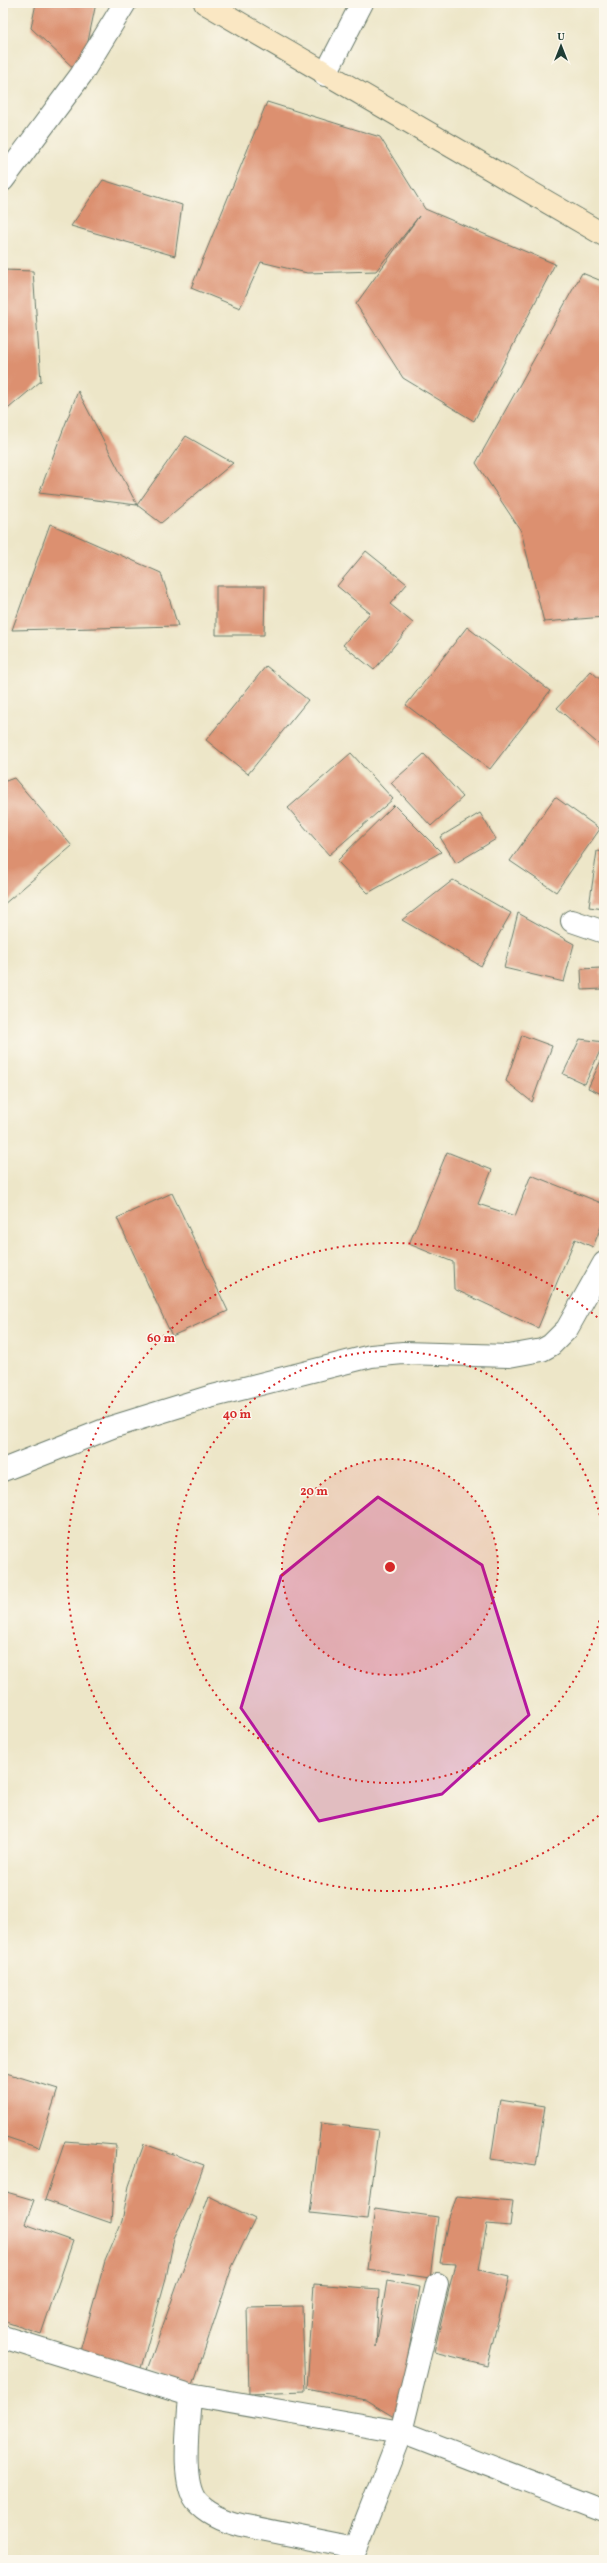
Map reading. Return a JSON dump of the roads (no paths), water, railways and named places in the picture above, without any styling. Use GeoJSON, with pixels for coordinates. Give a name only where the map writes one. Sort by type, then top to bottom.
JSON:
{"type":"FeatureCollection","features":[{"type":"Feature","properties":{"kind":"street"},"geometry":{"type":"LineString","coordinates":[[3,180],[81,75],[125,3]]}},
{"type":"Feature","properties":{"kind":"street"},"geometry":{"type":"LineString","coordinates":[[205,3],[325,75],[604,235]]}},
{"type":"Feature","properties":{"kind":"street"},"geometry":{"type":"LineString","coordinates":[[325,75],[362,3]]}},
{"type":"Feature","properties":{"kind":"street"},"geometry":{"type":"LineString","coordinates":[[572,921],[604,932]]}},
{"type":"Feature","properties":{"kind":"street"},"geometry":{"type":"LineString","coordinates":[[3,1470],[112,1427],[209,1397],[370,1356],[403,1353],[509,1356],[542,1350],[551,1346],[567,1329],[604,1263]]}},
{"type":"Feature","properties":{"kind":"street"},"geometry":{"type":"LineString","coordinates":[[190,2395],[188,2476],[196,2500],[203,2507],[224,2520],[354,2554],[401,2432],[437,2284]]}},
{"type":"Feature","properties":{"kind":"street"},"geometry":{"type":"LineString","coordinates":[[3,2337],[190,2395],[401,2432],[604,2510]]}}]}
